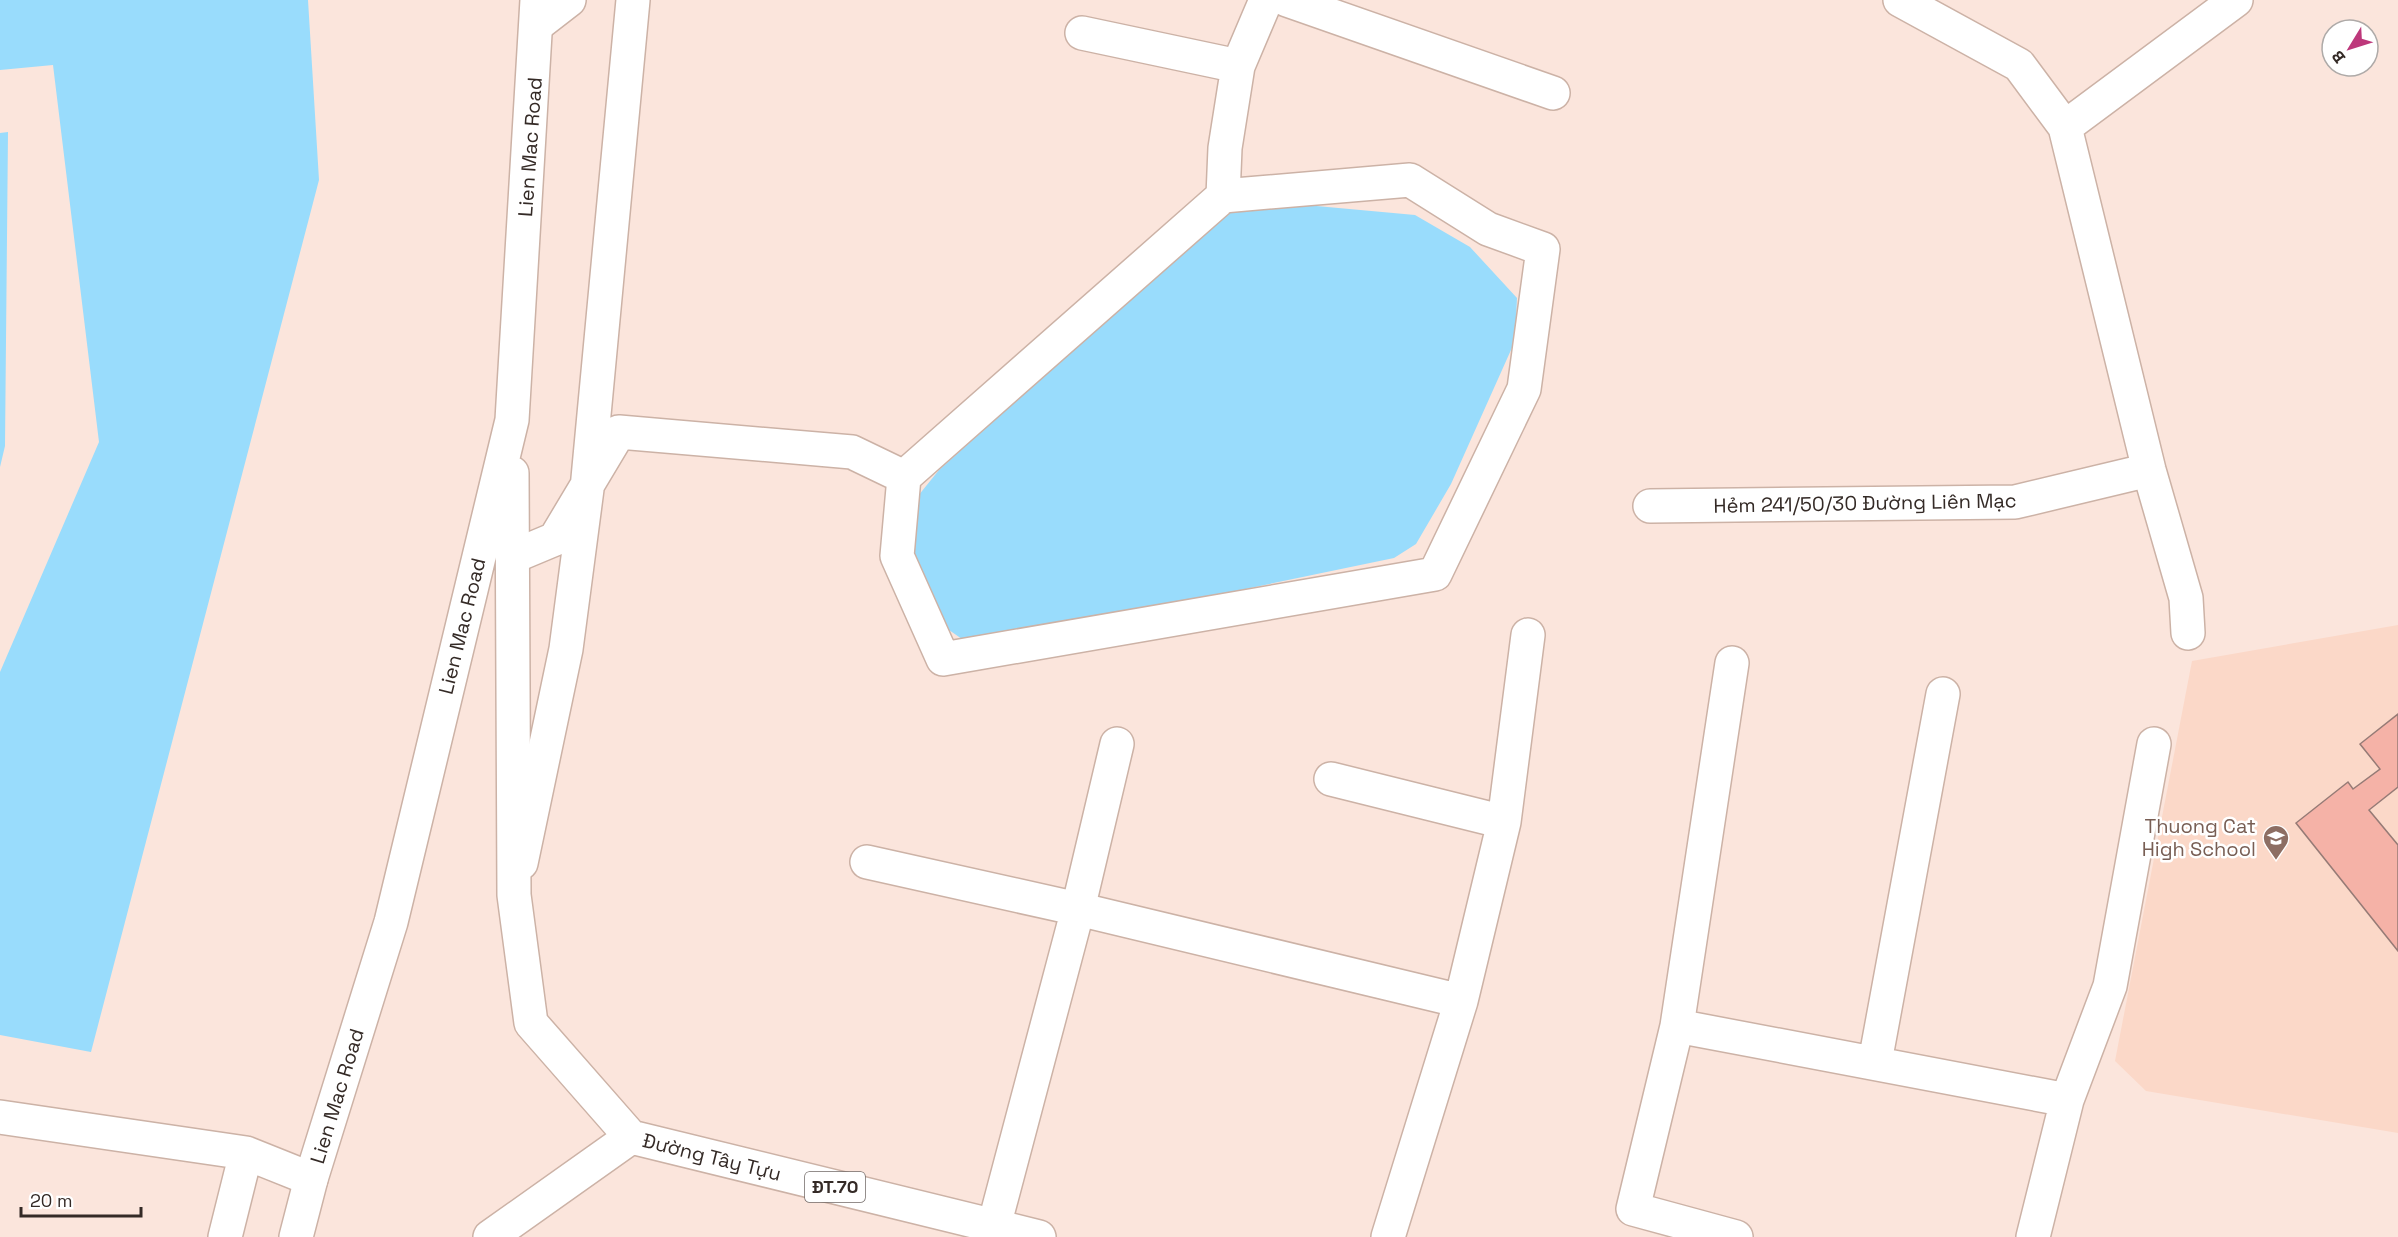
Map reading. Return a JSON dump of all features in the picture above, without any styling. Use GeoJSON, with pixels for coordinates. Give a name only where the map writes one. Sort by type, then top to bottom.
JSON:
{"type":"FeatureCollection","features":[{"type":"Feature","properties":{"kind":"street"},"geometry":{"type":"LineString","coordinates":[[537,12],[569,0]]}},
{"type":"Feature","properties":{"kind":"street"},"geometry":{"type":"LineString","coordinates":[[514,895],[566,649],[587,489],[633,0]]}},
{"type":"Feature","properties":{"kind":"street"},"geometry":{"type":"LineString","coordinates":[[1223,196],[1225,148],[1238,66],[1266,0]]}},
{"type":"Feature","properties":{"kind":"street"},"geometry":{"type":"LineString","coordinates":[[1287,0],[1553,93]]}},
{"type":"Feature","properties":{"kind":"street"},"geometry":{"type":"LineString","coordinates":[[1900,0],[2019,65],[2066,127],[2149,470],[2186,598],[2188,633]]}},
{"type":"Feature","properties":{"kind":"street"},"geometry":{"type":"LineString","coordinates":[[2066,127],[2236,0]]}},
{"type":"Feature","properties":{"kind":"street","name":"Lien Mac Road"},"geometry":{"type":"LineString","coordinates":[[296,1237],[311,1179],[390,922],[512,420],[537,12]]}},
{"type":"Feature","properties":{"kind":"street"},"geometry":{"type":"LineString","coordinates":[[1082,33],[1238,66]]}},
{"type":"Feature","properties":{"kind":"street"},"geometry":{"type":"LineString","coordinates":[[1410,180],[1488,229],[1543,249],[1524,389],[1435,573],[943,659],[897,556],[904,477],[1223,196],[1410,180]]}},
{"type":"Feature","properties":{"kind":"street"},"geometry":{"type":"LineString","coordinates":[[490,1237],[631,1137],[531,1023],[514,895],[512,420]]}},
{"type":"Feature","properties":{"kind":"street"},"geometry":{"type":"LineString","coordinates":[[512,557],[555,539],[619,432],[852,452],[904,477]]}},
{"type":"Feature","properties":{"kind":"street","name":"Hẻm 241/50/30 Đường Liên Mạc"},"geometry":{"type":"LineString","coordinates":[[1650,506],[2015,502],[2149,470]]}},
{"type":"Feature","properties":{"kind":"street"},"geometry":{"type":"LineString","coordinates":[[1388,1237],[1461,1001],[1504,822],[1528,635]]}},
{"type":"Feature","properties":{"kind":"street"},"geometry":{"type":"LineString","coordinates":[[1732,663],[1677,1026],[1633,1209],[1736,1237]]}},
{"type":"Feature","properties":{"kind":"street"},"geometry":{"type":"LineString","coordinates":[[1875,1062],[1943,694]]}},
{"type":"Feature","properties":{"kind":"street"},"geometry":{"type":"LineString","coordinates":[[993,1226],[1078,909],[1117,744]]}},
{"type":"Feature","properties":{"kind":"street"},"geometry":{"type":"LineString","coordinates":[[2033,1237],[2067,1100],[2110,986],[2154,744]]}},
{"type":"Feature","properties":{"kind":"street"},"geometry":{"type":"LineString","coordinates":[[1331,779],[1504,822]]}},
{"type":"Feature","properties":{"kind":"street"},"geometry":{"type":"LineString","coordinates":[[867,862],[1078,909],[1461,1001]]}},
{"type":"Feature","properties":{"kind":"street"},"geometry":{"type":"LineString","coordinates":[[1677,1026],[2067,1100]]}},
{"type":"Feature","properties":{"kind":"street"},"geometry":{"type":"LineString","coordinates":[[0,1117],[246,1153],[311,1179]]}},
{"type":"Feature","properties":{"kind":"street","name":"Đường Tây Tựu"},"geometry":{"type":"LineString","coordinates":[[631,1137],[1039,1237]]}},
{"type":"Feature","properties":{"kind":"street"},"geometry":{"type":"LineString","coordinates":[[225,1237],[246,1153]]}},
{"type":"Feature","properties":{"kind":"shaded area","name":"Thuong Cat High School"},"geometry":{"type":"Polygon","coordinates":[[[2398,625],[2398,1133],[2146,1091],[2115,1061],[2192,661],[2398,625]]]}},
{"type":"Feature","properties":{"kind":"water"},"geometry":{"type":"Polygon","coordinates":[[[0,0],[308,0],[319,180],[91,1052],[0,1035],[0,672],[99,442],[53,65],[0,70],[0,0]]]}},
{"type":"Feature","properties":{"kind":"water"},"geometry":{"type":"Polygon","coordinates":[[[8,132],[5,446],[0,467],[0,133],[8,132]]]}},
{"type":"Feature","properties":{"kind":"water"},"geometry":{"type":"Polygon","coordinates":[[[1262,201],[1415,215],[1470,247],[1517,298],[1515,341],[1451,484],[1416,544],[1394,558],[972,646],[939,623],[909,542],[918,496],[939,470],[1224,215],[1235,206],[1262,201]]]}},
{"type":"Feature","properties":{"kind":"building"},"geometry":{"type":"Polygon","coordinates":[[[2398,714],[2398,787],[2369,810],[2398,845],[2398,951],[2296,823],[2348,782],[2353,789],[2380,769],[2360,744],[2398,714]]]}},
{"type":"Feature","properties":{"kind":"place","name":"Thuong Cat High School"},"geometry":{"type":"Point","coordinates":[2276,861]}}]}
